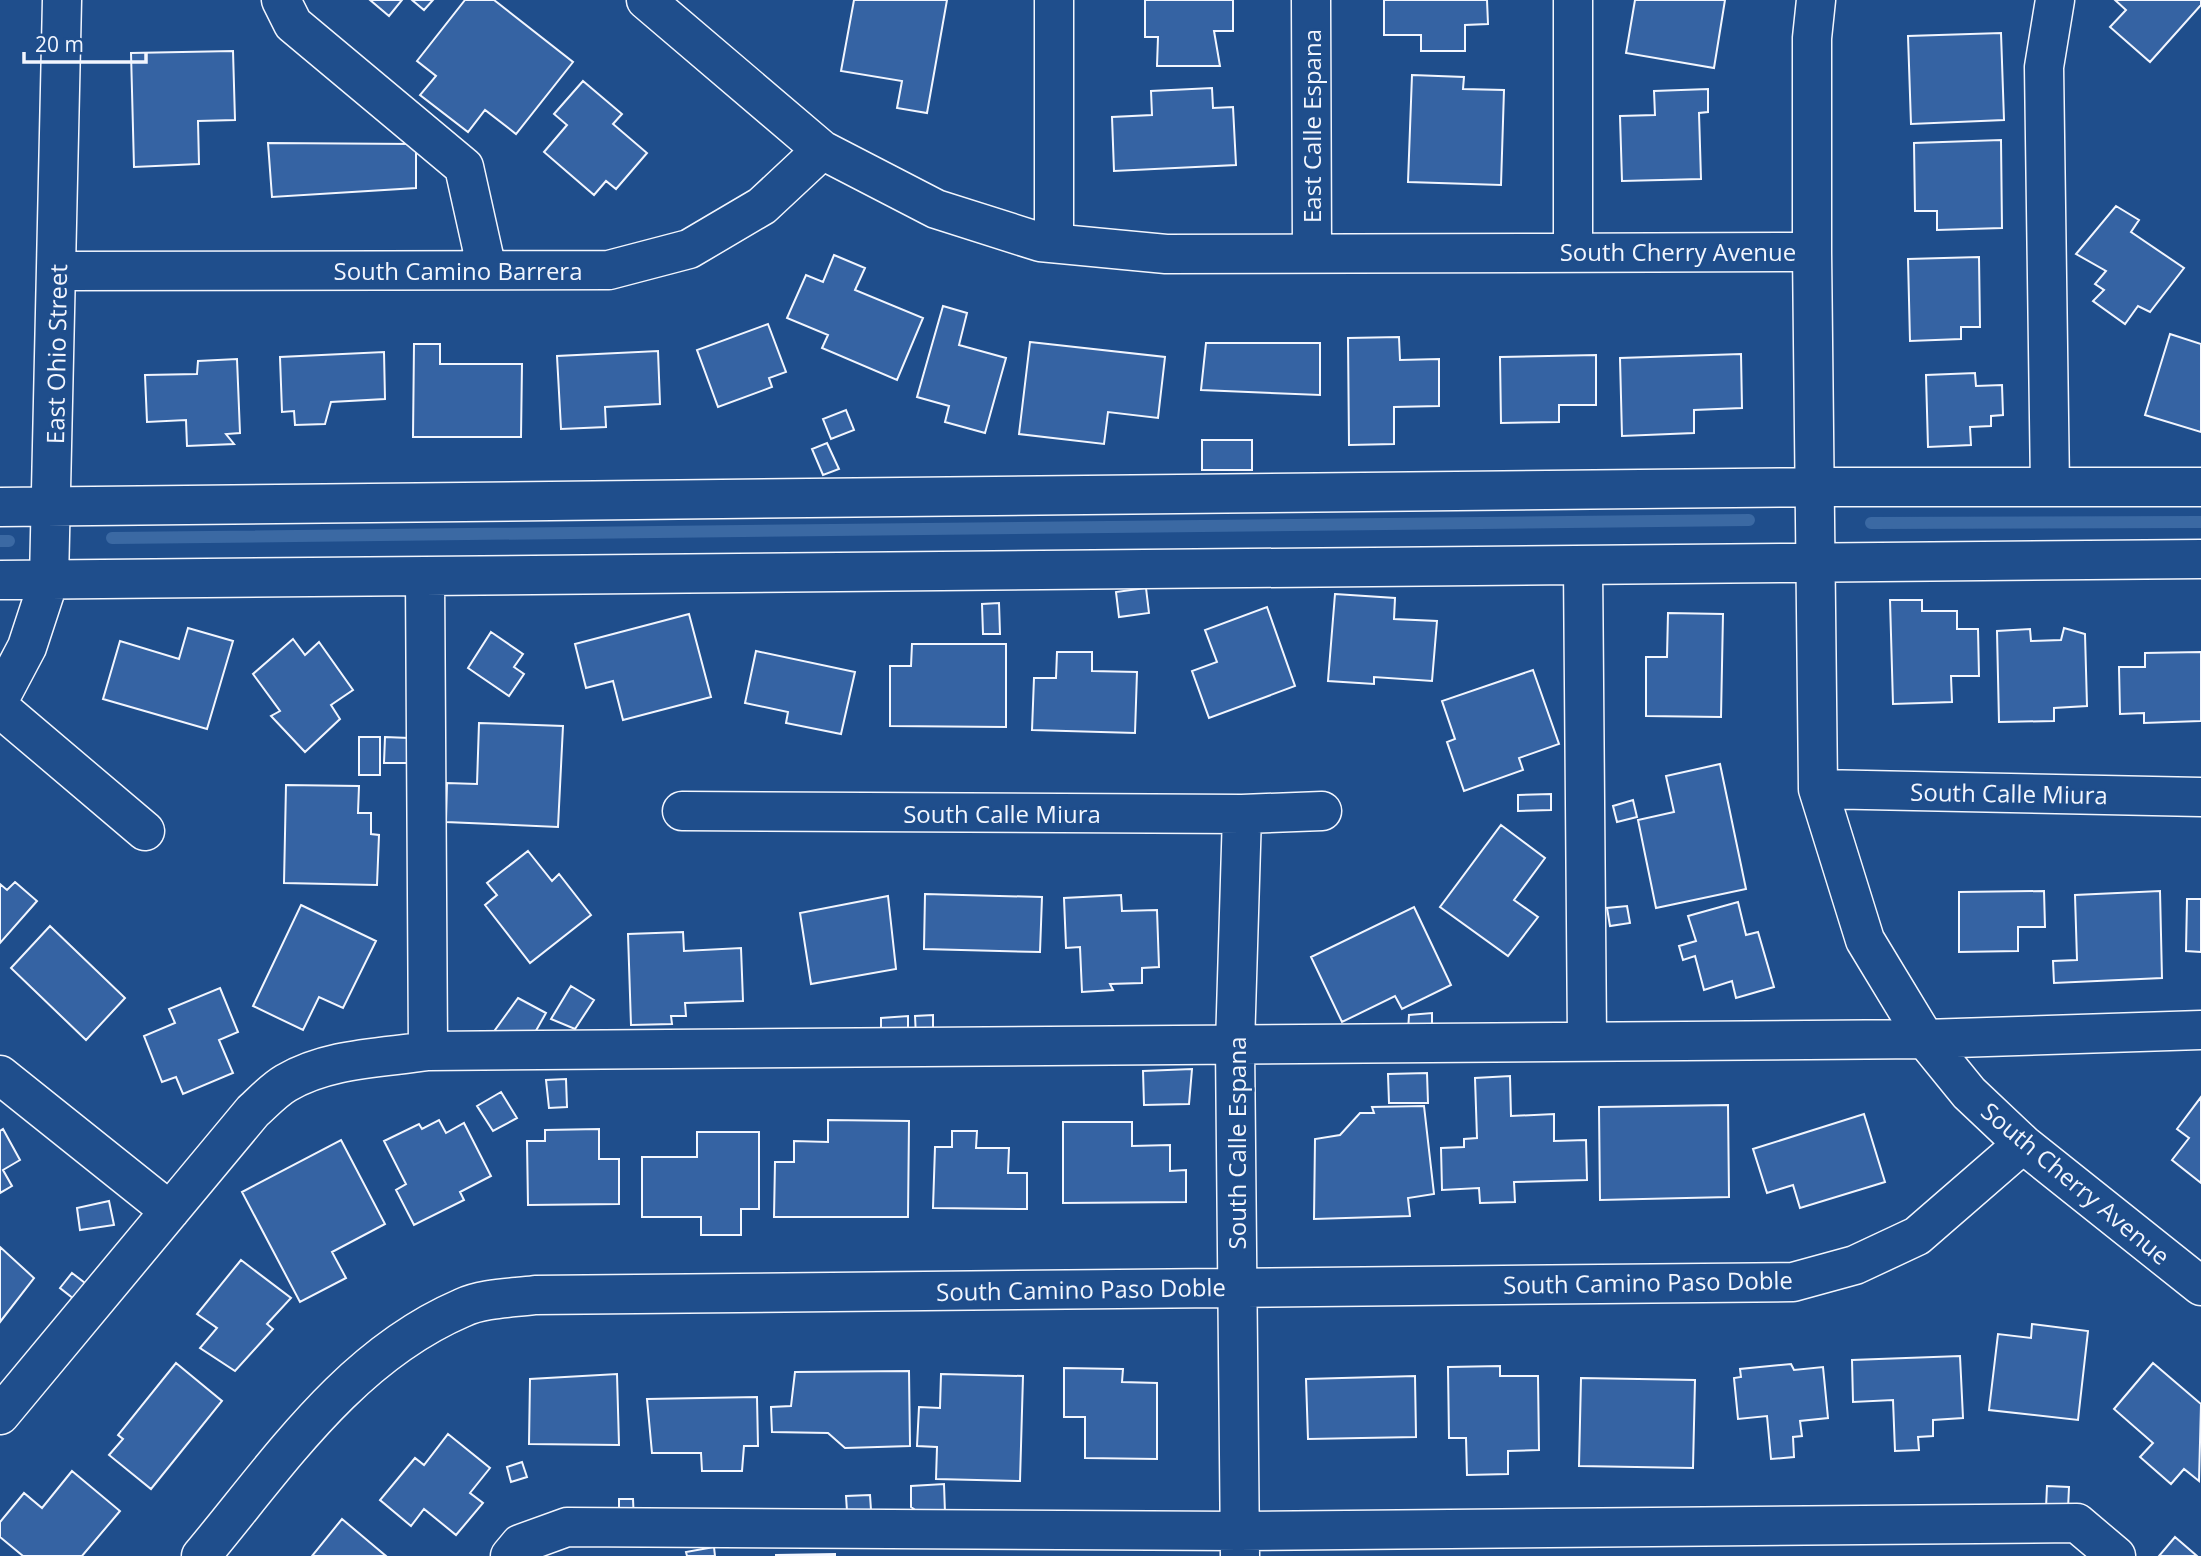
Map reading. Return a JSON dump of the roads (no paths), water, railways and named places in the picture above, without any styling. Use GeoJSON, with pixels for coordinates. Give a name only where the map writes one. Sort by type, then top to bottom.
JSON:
{"type":"FeatureCollection","features":[{"type":"Feature","properties":{"kind":"street","name":"East Ohio Street"},"geometry":{"type":"LineString","coordinates":[[0,698],[27,647],[49,580],[53,507],[62,0]]}},
{"type":"Feature","properties":{"kind":"street"},"geometry":{"type":"LineString","coordinates":[[281,0],[293,24],[464,167],[487,270]]}},
{"type":"Feature","properties":{"kind":"street","name":"South Cherry Avenue"},"geometry":{"type":"LineString","coordinates":[[647,0],[822,150],[936,209],[1040,242],[1166,254],[1312,251],[1812,252],[1818,789],[1865,940],[1925,1039],[1969,1093],[2023,1144],[2201,1286]]}},
{"type":"Feature","properties":{"kind":"street"},"geometry":{"type":"LineString","coordinates":[[1054,0],[1054,243]]}},
{"type":"Feature","properties":{"kind":"street","name":"East Calle Espana"},"geometry":{"type":"LineString","coordinates":[[1311,0],[1312,251]]}},
{"type":"Feature","properties":{"kind":"street"},"geometry":{"type":"LineString","coordinates":[[1573,0],[1573,251]]}},
{"type":"Feature","properties":{"kind":"street"},"geometry":{"type":"LineString","coordinates":[[1812,252],[1812,38],[1816,0]]}},
{"type":"Feature","properties":{"kind":"street"},"geometry":{"type":"LineString","coordinates":[[2050,487],[2044,67],[2054,0]]}},
{"type":"Feature","properties":{"kind":"street","name":"South Camino Barrera"},"geometry":{"type":"LineString","coordinates":[[57,271],[609,270],[689,248],[762,206],[822,150]]}},
{"type":"Feature","properties":{"kind":"street"},"geometry":{"type":"LineString","coordinates":[[0,507],[1815,487],[2201,486]]}},
{"type":"Feature","properties":{"kind":"street"},"geometry":{"type":"LineString","coordinates":[[0,580],[2201,559]]}},
{"type":"Feature","properties":{"kind":"street"},"geometry":{"type":"LineString","coordinates":[[1583,565],[1587,1040]]}},
{"type":"Feature","properties":{"kind":"street"},"geometry":{"type":"LineString","coordinates":[[425,577],[428,1051]]}},
{"type":"Feature","properties":{"kind":"street"},"geometry":{"type":"LineString","coordinates":[[0,708],[145,831]]}},
{"type":"Feature","properties":{"kind":"street","name":"South Calle Miura"},"geometry":{"type":"LineString","coordinates":[[1818,789],[2201,797]]}},
{"type":"Feature","properties":{"kind":"street","name":"South Calle Miura"},"geometry":{"type":"LineString","coordinates":[[682,811],[1242,814],[1322,811]]}},
{"type":"Feature","properties":{"kind":"street","name":"South Calle Espana"},"geometry":{"type":"LineString","coordinates":[[1240,1544],[1235,1045],[1242,814]]}},
{"type":"Feature","properties":{"kind":"street"},"geometry":{"type":"LineString","coordinates":[[0,1415],[253,1111],[283,1084],[311,1070],[428,1051],[1925,1039],[2201,1030]]}},
{"type":"Feature","properties":{"kind":"street"},"geometry":{"type":"LineString","coordinates":[[0,1075],[170,1211]]}},
{"type":"Feature","properties":{"kind":"street","name":"South Camino Paso Doble"},"geometry":{"type":"LineString","coordinates":[[201,1556],[335,1395],[397,1342],[464,1306],[535,1295],[1793,1282],[1855,1265],[1917,1236],[2023,1144]]}},
{"type":"Feature","properties":{"kind":"street"},"geometry":{"type":"LineString","coordinates":[[510,1556],[520,1544],[567,1527],[1240,1544],[2077,1523],[2116,1556]]}},
{"type":"Feature","properties":{"kind":"waterway"},"geometry":{"type":"LineString","coordinates":[[112,538],[1749,520]]}},
{"type":"Feature","properties":{"kind":"waterway"},"geometry":{"type":"LineString","coordinates":[[1871,523],[2201,522]]}},
{"type":"Feature","properties":{"kind":"waterway"},"geometry":{"type":"LineString","coordinates":[[0,541],[9,541]]}}]}
